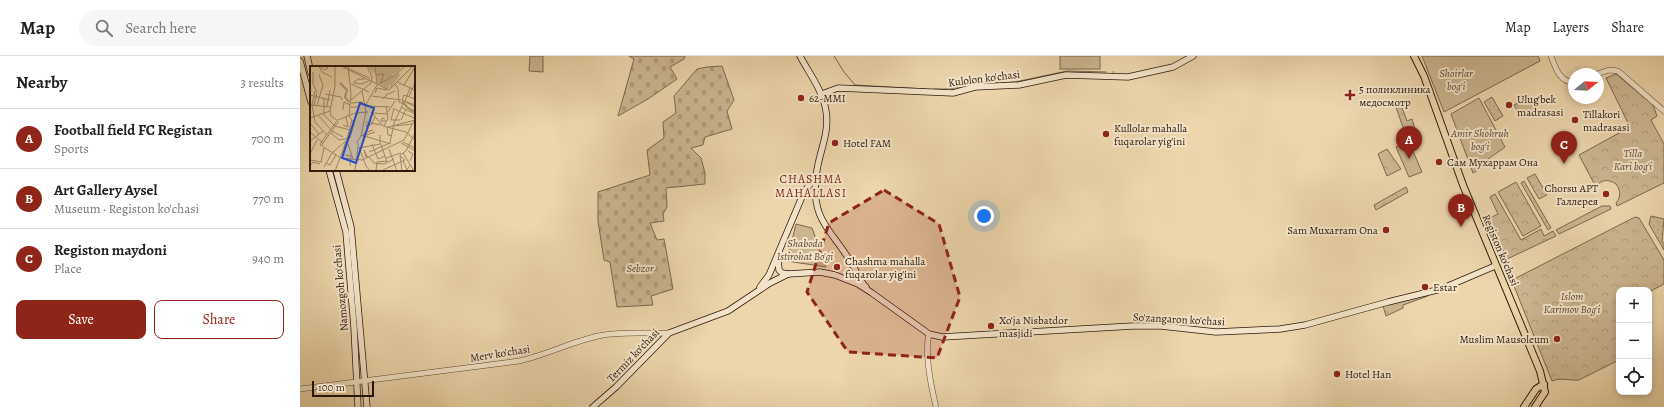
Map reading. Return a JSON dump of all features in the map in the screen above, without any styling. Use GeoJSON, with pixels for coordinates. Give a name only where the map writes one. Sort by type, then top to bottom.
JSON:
{"type":"FeatureCollection","features":[{"type":"Feature","properties":{"kind":"main road"},"geometry":{"type":"LineString","coordinates":[[307,56],[310,69]]}},
{"type":"Feature","properties":{"kind":"main road"},"geometry":{"type":"LineString","coordinates":[[800,56],[822,94],[825,103],[827,122],[823,150],[816,176],[815,196],[817,210],[852,264],[859,279],[872,293]]}},
{"type":"Feature","properties":{"kind":"main road","name":"Kulolon ko'chasi"},"geometry":{"type":"LineString","coordinates":[[822,94],[838,88],[953,93],[975,87],[1019,85],[1072,74],[1113,78],[1128,77],[1173,67],[1192,56]]}},
{"type":"Feature","properties":{"kind":"main road","name":"Registon ko'chasi"},"geometry":{"type":"LineString","coordinates":[[1414,56],[1424,76],[1462,182],[1495,266],[1531,348],[1544,384]]}},
{"type":"Feature","properties":{"kind":"main road"},"geometry":{"type":"LineString","coordinates":[[300,61],[310,98]]}},
{"type":"Feature","properties":{"kind":"main road","name":"Namozgoh ko'chasi"},"geometry":{"type":"LineString","coordinates":[[329,171],[346,232],[354,327],[358,407]]}},
{"type":"Feature","properties":{"kind":"main road","name":"Namozgoh ko'chasi"},"geometry":{"type":"LineString","coordinates":[[336,171],[351,227],[367,407]]}},
{"type":"Feature","properties":{"kind":"main road"},"geometry":{"type":"LineString","coordinates":[[756,292],[769,276],[804,192],[816,176]]}},
{"type":"Feature","properties":{"kind":"main road"},"geometry":{"type":"LineString","coordinates":[[804,192],[811,191],[815,196]]}},
{"type":"Feature","properties":{"kind":"main road"},"geometry":{"type":"LineString","coordinates":[[779,253],[777,264],[779,270],[783,274],[788,274]]}},
{"type":"Feature","properties":{"kind":"main road"},"geometry":{"type":"LineString","coordinates":[[843,279],[848,279],[853,276],[854,270],[852,264]]}},
{"type":"Feature","properties":{"kind":"main road","name":"So'zangaron ko'chasi"},"geometry":{"type":"LineString","coordinates":[[756,292],[780,277],[788,274],[816,272],[829,274],[858,284],[929,334],[942,337],[1133,326],[1160,326],[1216,332],[1280,329],[1305,325],[1388,302],[1435,291],[1454,285],[1495,266]]}},
{"type":"Feature","properties":{"kind":"main road","name":"Termiz ko'chasi"},"geometry":{"type":"LineString","coordinates":[[593,407],[616,387],[669,332],[723,313],[756,292]]}},
{"type":"Feature","properties":{"kind":"main road"},"geometry":{"type":"LineString","coordinates":[[1524,407],[1536,389],[1544,384],[1545,392],[1535,407]]}},
{"type":"Feature","properties":{"kind":"street"},"geometry":{"type":"LineString","coordinates":[[1551,56],[1557,70],[1564,79],[1568,81]]}},
{"type":"Feature","properties":{"kind":"street"},"geometry":{"type":"LineString","coordinates":[[1604,72],[1609,70],[1618,71],[1664,111]]}},
{"type":"Feature","properties":{"kind":"street","name":"Merv ko'chasi"},"geometry":{"type":"LineString","coordinates":[[300,389],[519,361],[533,358],[566,345],[599,336],[622,333],[669,332]]}},
{"type":"Feature","properties":{"kind":"street"},"geometry":{"type":"LineString","coordinates":[[929,334],[927,343],[930,375],[936,407]]}},
{"type":"Feature","properties":{"kind":"highlighted area"},"geometry":{"type":"Polygon","coordinates":[[[884,190],[939,224],[960,297],[937,358],[848,352],[807,292],[829,223],[884,190]]]}},
{"type":"Feature","properties":{"kind":"green space"},"geometry":{"type":"Polygon","coordinates":[[[530,56],[543,56],[543,72],[529,71],[530,56]]]}},
{"type":"Feature","properties":{"kind":"green space"},"geometry":{"type":"Polygon","coordinates":[[[629,56],[685,56],[684,59],[670,67],[677,79],[648,99],[618,116],[634,59],[629,56]]]}},
{"type":"Feature","properties":{"kind":"green space"},"geometry":{"type":"Polygon","coordinates":[[[1060,56],[1100,56],[1100,69],[1060,69],[1060,56]]]}},
{"type":"Feature","properties":{"kind":"green space","name":"Shoirlar bog'i"},"geometry":{"type":"Polygon","coordinates":[[[1422,56],[1538,56],[1540,61],[1444,112],[1422,56]]]}},
{"type":"Feature","properties":{"kind":"green space","name":"Sebzor"},"geometry":{"type":"Polygon","coordinates":[[[722,66],[734,100],[727,111],[732,129],[705,137],[703,145],[691,148],[701,158],[705,173],[705,184],[666,188],[667,207],[663,214],[664,221],[650,223],[657,240],[664,239],[673,289],[651,296],[653,305],[617,307],[610,262],[604,260],[598,221],[598,192],[650,175],[647,150],[664,138],[663,122],[676,113],[674,96],[697,69],[722,66]]]}},
{"type":"Feature","properties":{"kind":"green space","name":"Tilla Kari bog'i"},"geometry":{"type":"Polygon","coordinates":[[[1616,74],[1653,105],[1657,116],[1651,120],[1664,144],[1664,183],[1617,206],[1616,203],[1620,194],[1616,184],[1611,181],[1603,181],[1596,187],[1579,155],[1630,127],[1606,78],[1616,74]]]}},
{"type":"Feature","properties":{"kind":"green space"},"geometry":{"type":"Polygon","coordinates":[[[1529,96],[1536,109],[1522,118],[1514,105],[1529,96]]]}},
{"type":"Feature","properties":{"kind":"green space"},"geometry":{"type":"Polygon","coordinates":[[[1492,97],[1503,116],[1495,121],[1484,102],[1492,97]]]}},
{"type":"Feature","properties":{"kind":"green space","name":"Amir Shohruh bog'i"},"geometry":{"type":"Polygon","coordinates":[[[1479,98],[1505,147],[1477,167],[1478,170],[1473,173],[1451,114],[1479,98]]]}},
{"type":"Feature","properties":{"kind":"green space"},"geometry":{"type":"Polygon","coordinates":[[[1401,105],[1407,121],[1412,119],[1417,135],[1407,139],[1396,107],[1401,105]]]}},
{"type":"Feature","properties":{"kind":"green space"},"geometry":{"type":"Polygon","coordinates":[[[1409,142],[1422,172],[1409,177],[1396,147],[1409,142]]]}},
{"type":"Feature","properties":{"kind":"green space"},"geometry":{"type":"Polygon","coordinates":[[[1387,149],[1401,169],[1387,176],[1378,154],[1387,149]]]}},
{"type":"Feature","properties":{"kind":"green space"},"geometry":{"type":"Polygon","coordinates":[[[1535,174],[1547,195],[1539,199],[1527,178],[1535,174]]]}},
{"type":"Feature","properties":{"kind":"green space"},"geometry":{"type":"Polygon","coordinates":[[[1524,181],[1551,228],[1548,230],[1521,183],[1524,181]]]}},
{"type":"Feature","properties":{"kind":"green space"},"geometry":{"type":"Polygon","coordinates":[[[1516,182],[1541,226],[1523,236],[1498,192],[1516,182]]]}},
{"type":"Feature","properties":{"kind":"green space"},"geometry":{"type":"Polygon","coordinates":[[[1406,187],[1408,192],[1376,210],[1374,205],[1406,187]]]}},
{"type":"Feature","properties":{"kind":"green space"},"geometry":{"type":"Polygon","coordinates":[[[1495,194],[1521,240],[1541,229],[1544,236],[1553,231],[1556,236],[1507,259],[1490,218],[1498,214],[1490,197],[1495,194]]]}},
{"type":"Feature","properties":{"kind":"green space"},"geometry":{"type":"Polygon","coordinates":[[[1602,206],[1610,206],[1611,209],[1559,234],[1556,230],[1602,206]]]}},
{"type":"Feature","properties":{"kind":"green space"},"geometry":{"type":"Polygon","coordinates":[[[1651,216],[1664,219],[1662,241],[1664,244],[1664,250],[1649,224],[1651,216]]]}},
{"type":"Feature","properties":{"kind":"green space","name":"Islom Karimov Bog'i"},"geometry":{"type":"Polygon","coordinates":[[[1635,217],[1639,218],[1664,260],[1664,284],[1652,290],[1652,287],[1616,287],[1616,362],[1579,380],[1559,379],[1552,381],[1514,286],[1516,278],[1635,217]]]}},
{"type":"Feature","properties":{"kind":"green space","name":"Shaboda Istirohat Bo'gi"},"geometry":{"type":"Polygon","coordinates":[[[796,224],[812,228],[826,267],[787,261],[796,224]]]}},
{"type":"Feature","properties":{"kind":"green space"},"geometry":{"type":"Polygon","coordinates":[[[1427,293],[1428,296],[1403,305],[1403,308],[1386,316],[1383,306],[1427,293]]]}},
{"type":"Feature","properties":{"kind":"waterway"},"geometry":{"type":"LineString","coordinates":[[834,56],[844,72],[855,85],[925,89]]}},
{"type":"Feature","properties":{"kind":"waterway"},"geometry":{"type":"LineString","coordinates":[[980,84],[1015,82],[1067,71],[1106,72]]}},
{"type":"Feature","properties":{"kind":"waterway"},"geometry":{"type":"LineString","coordinates":[[934,89],[949,89],[974,84]]}},
{"type":"Feature","properties":{"kind":"place","name":"5 поликлиника медосмотр"},"geometry":{"type":"Point","coordinates":[1350,95]}},
{"type":"Feature","properties":{"kind":"place","name":"62-MMI"},"geometry":{"type":"Point","coordinates":[801,98]}},
{"type":"Feature","properties":{"kind":"place","name":"Ulug'bek mаdrаsasi"},"geometry":{"type":"Point","coordinates":[1509,105]}},
{"type":"Feature","properties":{"kind":"place","name":"Tillаkori madrasasi"},"geometry":{"type":"Point","coordinates":[1575,120]}},
{"type":"Feature","properties":{"kind":"place","name":"Kullolar mahalla fuqarolar yig'ini"},"geometry":{"type":"Point","coordinates":[1106,134]}},
{"type":"Feature","properties":{"kind":"place","name":"Hotel FAM"},"geometry":{"type":"Point","coordinates":[835,143]}},
{"type":"Feature","properties":{"kind":"place","name":"Football field FC Registan"},"geometry":{"type":"Point","coordinates":[1409,159]}},
{"type":"Feature","properties":{"kind":"place","name":"Сам Мухаррам Она"},"geometry":{"type":"Point","coordinates":[1439,162]}},
{"type":"Feature","properties":{"kind":"place","name":"Registon maydoni"},"geometry":{"type":"Point","coordinates":[1564,164]}},
{"type":"Feature","properties":{"kind":"place","name":"Chorsu АРТ Галлерея"},"geometry":{"type":"Point","coordinates":[1606,194]}},
{"type":"Feature","properties":{"kind":"place","name":"Art Gallery Aysel"},"geometry":{"type":"Point","coordinates":[1461,227]}},
{"type":"Feature","properties":{"kind":"place","name":"Sam Muxarram Ona"},"geometry":{"type":"Point","coordinates":[1386,230]}},
{"type":"Feature","properties":{"kind":"place","name":"Chashma mahalla fuqarolar yig'ini"},"geometry":{"type":"Point","coordinates":[837,267]}},
{"type":"Feature","properties":{"kind":"place","name":"Estar"},"geometry":{"type":"Point","coordinates":[1425,287]}},
{"type":"Feature","properties":{"kind":"place","name":"Xo'ja Nisbatdor masjidi"},"geometry":{"type":"Point","coordinates":[991,326]}},
{"type":"Feature","properties":{"kind":"place","name":"Muslim Mausoleum"},"geometry":{"type":"Point","coordinates":[1557,339]}},
{"type":"Feature","properties":{"kind":"place","name":"Hotel Han"},"geometry":{"type":"Point","coordinates":[1337,374]}},
{"type":"Feature","properties":{"kind":"district","name":"CHASHMA MAHALLASI"},"geometry":{"type":"Point","coordinates":[811,186]}}]}
